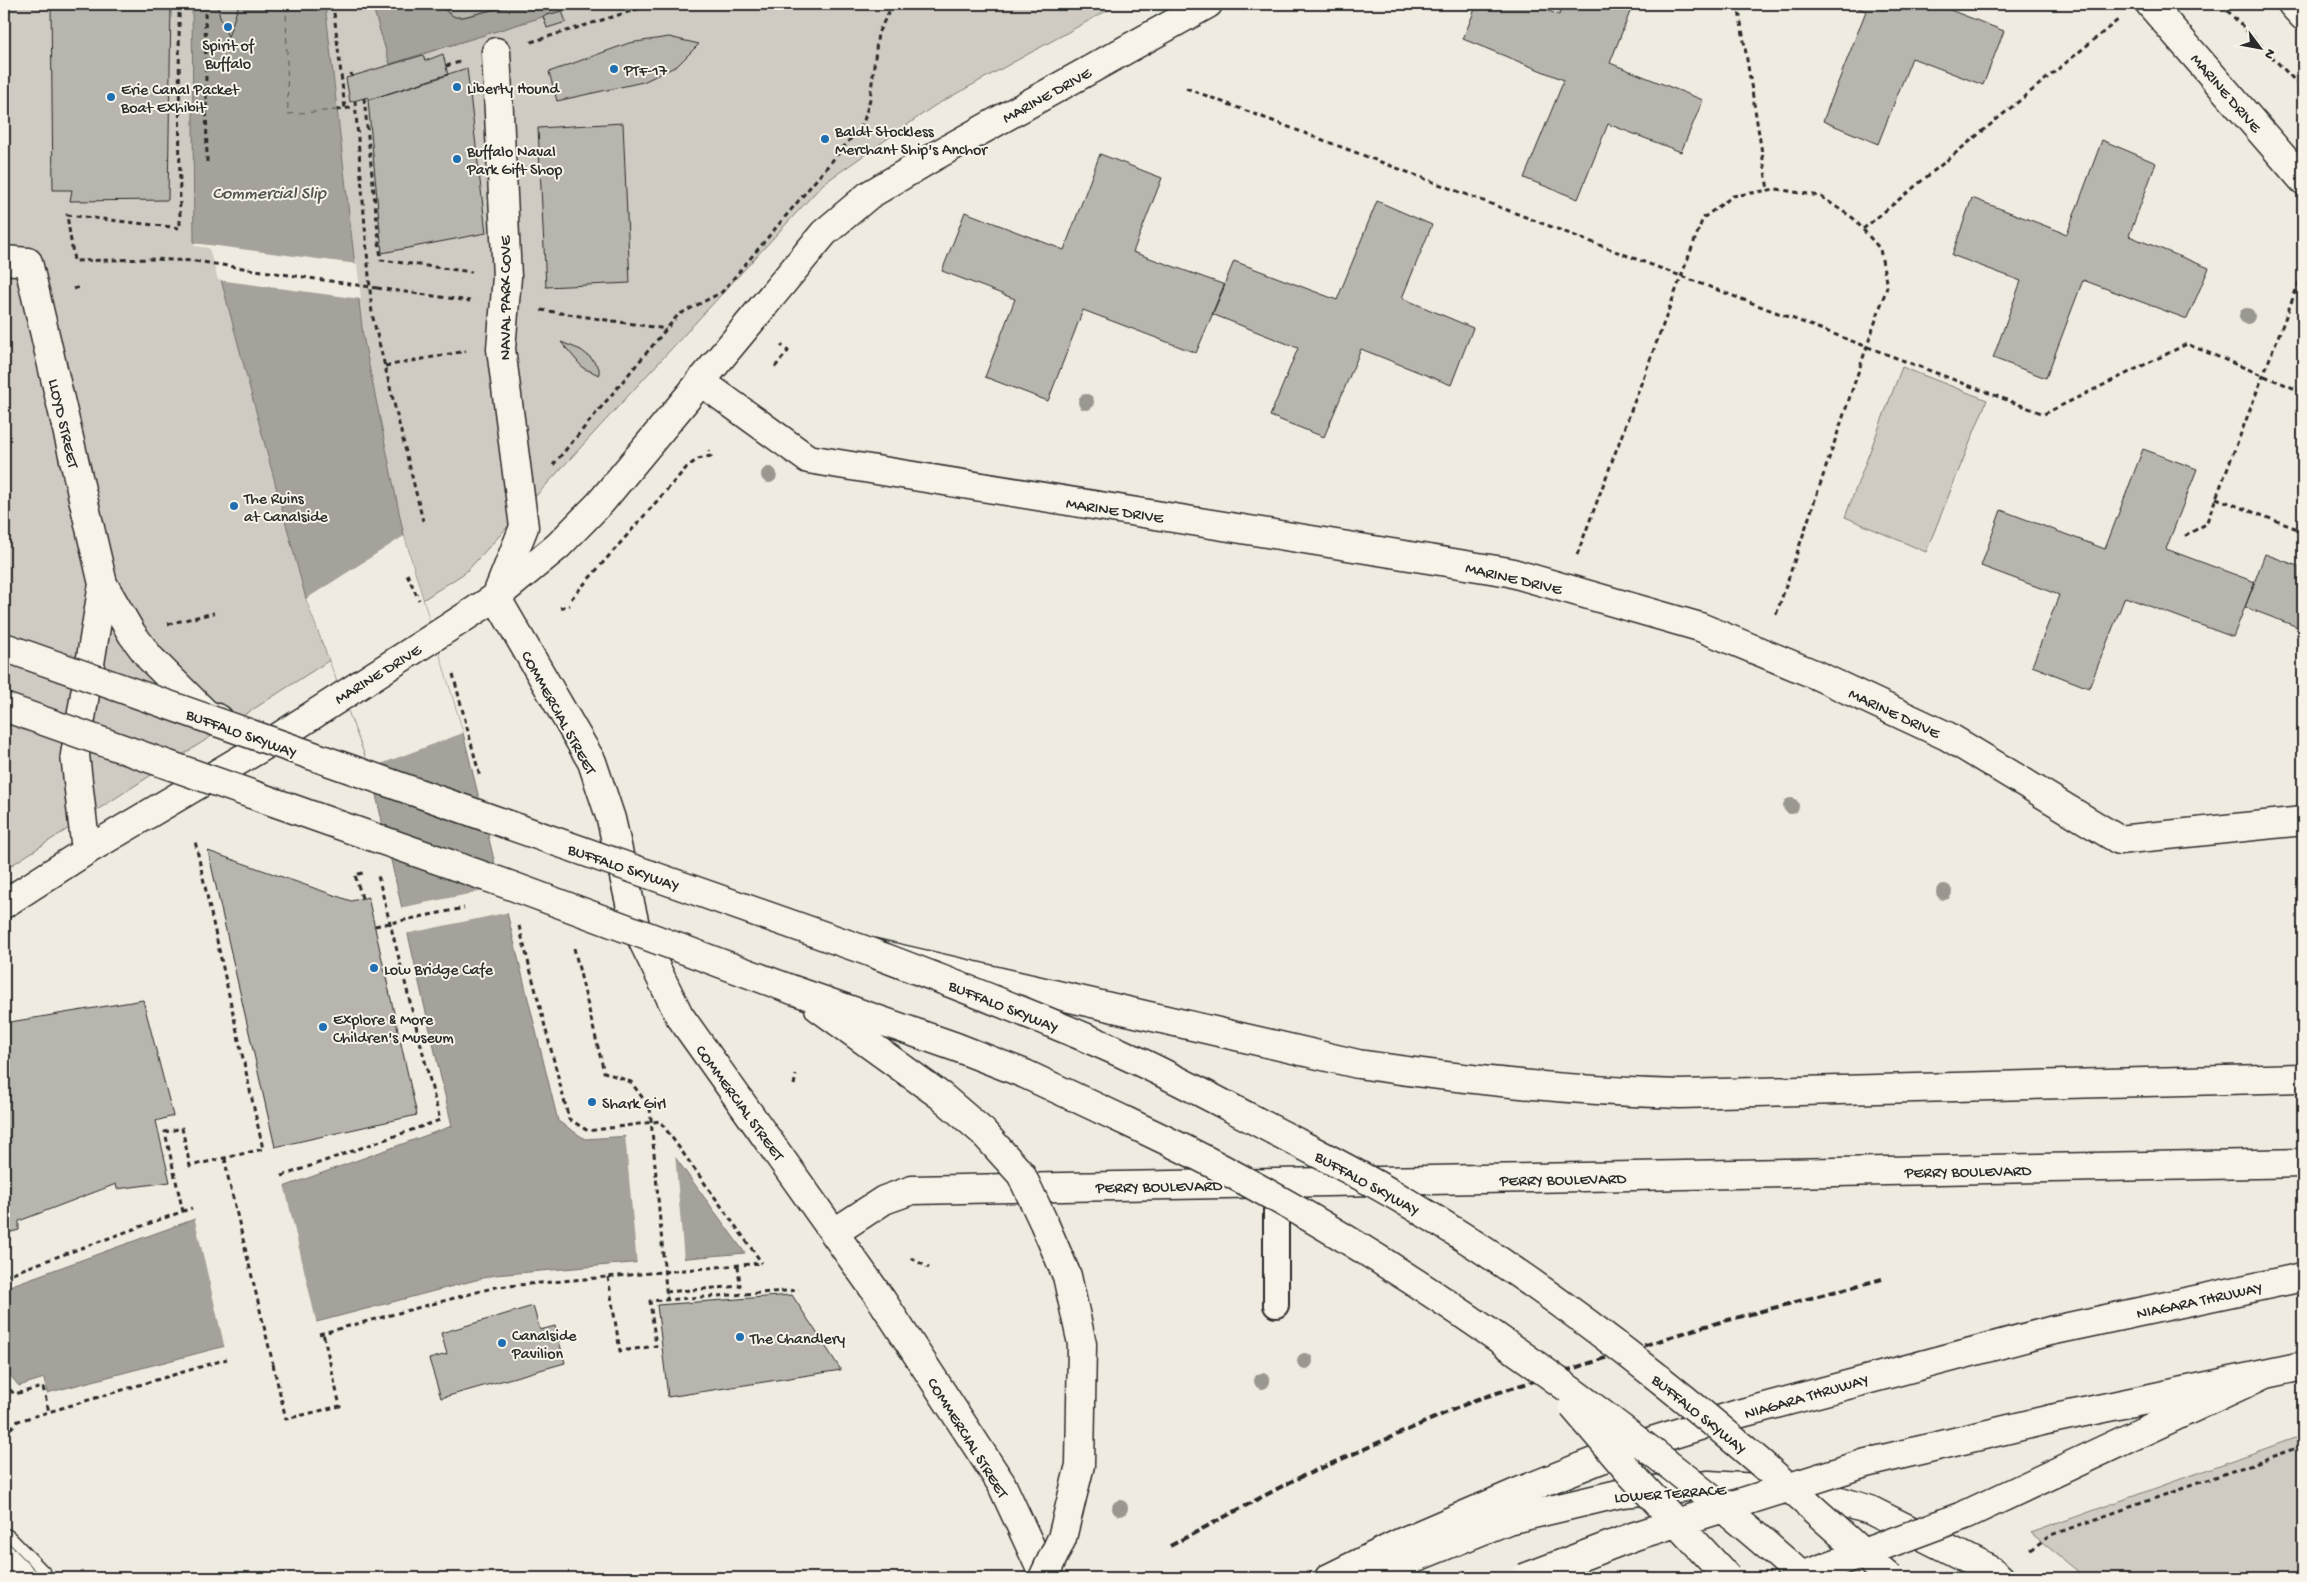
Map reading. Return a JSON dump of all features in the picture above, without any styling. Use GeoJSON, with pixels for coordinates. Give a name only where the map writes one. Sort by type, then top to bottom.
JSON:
{"type":"FeatureCollection","features":[{"type":"Feature","properties":{"kind":"main road","name":"MARINE DRIVE"},"geometry":{"type":"LineString","coordinates":[[4,904],[86,851],[274,740],[496,597],[558,546],[601,502],[824,233],[869,196],[935,156],[1208,4]]}},
{"type":"Feature","properties":{"kind":"main road","name":"MARINE DRIVE"},"geometry":{"type":"LineString","coordinates":[[2150,4],[2303,180]]}},
{"type":"Feature","properties":{"kind":"main road"},"geometry":{"type":"LineString","coordinates":[[2292,4],[2303,16]]}},
{"type":"Feature","properties":{"kind":"main road","name":"NAVAL PARK COVE"},"geometry":{"type":"LineString","coordinates":[[496,52],[507,277],[501,349],[524,527],[496,597]]}},
{"type":"Feature","properties":{"kind":"main road","name":"LLOYD STREET"},"geometry":{"type":"LineString","coordinates":[[16,261],[103,584],[132,634],[150,658],[206,714],[274,740]]}},
{"type":"Feature","properties":{"kind":"main road","name":"MARINE DRIVE"},"geometry":{"type":"LineString","coordinates":[[700,381],[808,459],[1509,572],[1700,627],[1814,674],[1947,736],[2119,840],[2303,821]]}},
{"type":"Feature","properties":{"kind":"main road","name":"LLOYD STREET"},"geometry":{"type":"LineString","coordinates":[[86,851],[75,755],[103,584]]}},
{"type":"Feature","properties":{"kind":"main road","name":"COMMERCIAL STREET"},"geometry":{"type":"LineString","coordinates":[[496,597],[592,762],[612,819],[635,925],[679,1014],[835,1232],[1001,1483],[1044,1578]]}},
{"type":"Feature","properties":{"kind":"main road","name":"BUFFALO SKYWAY"},"geometry":{"type":"LineString","coordinates":[[4,647],[870,952],[996,1000],[1113,1050],[1222,1104],[1403,1200],[1477,1247],[1573,1314],[1660,1380],[1776,1474],[1890,1578]]}},
{"type":"Feature","properties":{"kind":"main road"},"geometry":{"type":"LineString","coordinates":[[4,707],[503,882],[793,990],[956,1047],[1025,1074],[1219,1166],[1375,1256],[1524,1354],[1667,1463],[1804,1578]]}},
{"type":"Feature","properties":{"kind":"main road"},"geometry":{"type":"LineString","coordinates":[[870,952],[1358,1064],[1524,1086],[1599,1092],[1680,1094],[2303,1078]]}},
{"type":"Feature","properties":{"kind":"main road"},"geometry":{"type":"LineString","coordinates":[[793,990],[941,1096],[983,1132],[1021,1174],[1067,1276],[1082,1344],[1080,1465],[1062,1538],[1044,1578]]}},
{"type":"Feature","properties":{"kind":"main road","name":"PERRY BOULEVARD"},"geometry":{"type":"LineString","coordinates":[[835,1232],[884,1200],[912,1190],[2303,1163]]}},
{"type":"Feature","properties":{"kind":"main road","name":"NIAGARA THRUWAY"},"geometry":{"type":"LineString","coordinates":[[1329,1578],[1402,1542],[1525,1489],[1626,1449],[1719,1420],[1862,1379],[2050,1330],[2303,1277]]}},
{"type":"Feature","properties":{"kind":"main road"},"geometry":{"type":"LineString","coordinates":[[1524,1354],[1581,1414],[1631,1474],[1697,1547],[1728,1578]]}},
{"type":"Feature","properties":{"kind":"main road"},"geometry":{"type":"LineString","coordinates":[[1524,1578],[1636,1536],[1866,1463],[2051,1419],[2303,1366]]}},
{"type":"Feature","properties":{"kind":"main road"},"geometry":{"type":"LineString","coordinates":[[1796,1578],[1965,1515],[2263,1374]]}},
{"type":"Feature","properties":{"kind":"main road","name":"LOWER TERRACE"},"geometry":{"type":"LineString","coordinates":[[1365,1578],[1508,1520],[1622,1493],[1709,1485],[1807,1492],[1870,1510],[1992,1571],[2000,1578]]}},
{"type":"Feature","properties":{"kind":"main road"},"geometry":{"type":"LineString","coordinates":[[4,1543],[38,1578]]}},
{"type":"Feature","properties":{"kind":"lane"},"geometry":{"type":"LineString","coordinates":[[1276,1183],[1276,1305]]}},
{"type":"Feature","properties":{"kind":"path"},"geometry":{"type":"LineString","coordinates":[[179,4],[180,228],[67,215],[74,261],[195,260],[377,288]]}},
{"type":"Feature","properties":{"kind":"path"},"geometry":{"type":"LineString","coordinates":[[205,4],[207,164]]}},
{"type":"Feature","properties":{"kind":"path"},"geometry":{"type":"LineString","coordinates":[[333,4],[345,109]]}},
{"type":"Feature","properties":{"kind":"path"},"geometry":{"type":"LineString","coordinates":[[446,66],[608,20],[654,4]]}},
{"type":"Feature","properties":{"kind":"path"},"geometry":{"type":"LineString","coordinates":[[521,504],[678,315],[722,292],[863,124],[870,99],[878,33],[893,4]]}},
{"type":"Feature","properties":{"kind":"path"},"geometry":{"type":"LineString","coordinates":[[1738,4],[1768,190]]}},
{"type":"Feature","properties":{"kind":"path"},"geometry":{"type":"LineString","coordinates":[[2221,4],[2303,89]]}},
{"type":"Feature","properties":{"kind":"path"},"geometry":{"type":"LineString","coordinates":[[1863,229],[2124,15]]}},
{"type":"Feature","properties":{"kind":"path"},"geometry":{"type":"LineString","coordinates":[[1186,88],[2044,414],[2187,344],[2303,392]]}},
{"type":"Feature","properties":{"kind":"path"},"geometry":{"type":"LineString","coordinates":[[364,98],[381,260],[507,277]]}},
{"type":"Feature","properties":{"kind":"path"},"geometry":{"type":"LineString","coordinates":[[354,101],[372,314],[423,521]]}},
{"type":"Feature","properties":{"kind":"path"},"geometry":{"type":"LineString","coordinates":[[336,110],[355,107]]}},
{"type":"Feature","properties":{"kind":"path"},"geometry":{"type":"LineString","coordinates":[[1564,588],[1703,218],[1733,196],[1776,189],[1820,196],[1853,218],[1880,250],[1887,287],[1763,653]]}},
{"type":"Feature","properties":{"kind":"path"},"geometry":{"type":"LineString","coordinates":[[2185,536],[2206,524],[2303,272]]}},
{"type":"Feature","properties":{"kind":"path"},"geometry":{"type":"LineString","coordinates":[[73,289],[80,287]]}},
{"type":"Feature","properties":{"kind":"path"},"geometry":{"type":"LineString","coordinates":[[774,367],[788,351],[781,345]]}},
{"type":"Feature","properties":{"kind":"path"},"geometry":{"type":"LineString","coordinates":[[385,366],[456,352]]}},
{"type":"Feature","properties":{"kind":"path"},"geometry":{"type":"LineString","coordinates":[[572,599],[687,467],[698,458],[711,456],[709,450]]}},
{"type":"Feature","properties":{"kind":"path"},"geometry":{"type":"LineString","coordinates":[[2216,498],[2303,532]]}},
{"type":"Feature","properties":{"kind":"path"},"geometry":{"type":"LineString","coordinates":[[408,574],[419,600]]}},
{"type":"Feature","properties":{"kind":"path"},"geometry":{"type":"LineString","coordinates":[[573,587],[577,592]]}},
{"type":"Feature","properties":{"kind":"path"},"geometry":{"type":"LineString","coordinates":[[560,608],[570,605]]}},
{"type":"Feature","properties":{"kind":"path"},"geometry":{"type":"LineString","coordinates":[[161,626],[214,613]]}},
{"type":"Feature","properties":{"kind":"path"},"geometry":{"type":"LineString","coordinates":[[453,674],[483,786]]}},
{"type":"Feature","properties":{"kind":"path"},"geometry":{"type":"LineString","coordinates":[[183,1212],[165,1132],[182,1128],[190,1166],[263,1149],[195,841]]}},
{"type":"Feature","properties":{"kind":"path"},"geometry":{"type":"LineString","coordinates":[[362,898],[355,876],[369,872]]}},
{"type":"Feature","properties":{"kind":"path"},"geometry":{"type":"LineString","coordinates":[[282,1176],[440,1120],[379,880]]}},
{"type":"Feature","properties":{"kind":"path"},"geometry":{"type":"LineString","coordinates":[[225,1158],[286,1419],[340,1406],[321,1334],[496,1287],[762,1263],[660,1121],[588,1131],[569,1119],[517,919]]}},
{"type":"Feature","properties":{"kind":"path"},"geometry":{"type":"LineString","coordinates":[[574,946],[604,1072],[630,1082],[650,1108],[667,1300]]}},
{"type":"Feature","properties":{"kind":"path"},"geometry":{"type":"LineString","coordinates":[[794,1085],[796,1075]]}},
{"type":"Feature","properties":{"kind":"path"},"geometry":{"type":"LineString","coordinates":[[4,1276],[192,1208]]}},
{"type":"Feature","properties":{"kind":"path"},"geometry":{"type":"LineString","coordinates":[[911,1258],[929,1268]]}},
{"type":"Feature","properties":{"kind":"path"},"geometry":{"type":"LineString","coordinates":[[666,1292],[740,1286],[738,1265]]}},
{"type":"Feature","properties":{"kind":"path"},"geometry":{"type":"LineString","coordinates":[[608,1277],[620,1351],[656,1346],[650,1301],[799,1290]]}},
{"type":"Feature","properties":{"kind":"path"},"geometry":{"type":"LineString","coordinates":[[4,1435],[18,1422],[228,1359]]}},
{"type":"Feature","properties":{"kind":"path"},"geometry":{"type":"LineString","coordinates":[[4,1383],[14,1394],[43,1387],[49,1412]]}},
{"type":"Feature","properties":{"kind":"path"},"geometry":{"type":"LineString","coordinates":[[2030,1550],[2051,1535],[2303,1446]]}},
{"type":"Feature","properties":{"kind":"shaded area"},"geometry":{"type":"Polygon","coordinates":[[[4,4],[372,4],[390,64],[584,4],[1119,4],[934,106],[823,184],[466,572],[4,870],[4,4]]]}},
{"type":"Feature","properties":{"kind":"shaded area"},"geometry":{"type":"Polygon","coordinates":[[[1902,367],[1987,400],[1926,552],[1845,517],[1902,367]]]}},
{"type":"Feature","properties":{"kind":"shaded area"},"geometry":{"type":"Polygon","coordinates":[[[2303,1435],[2303,1578],[2086,1578],[2031,1533],[2303,1435]]]}},
{"type":"Feature","properties":{"kind":"water","name":"Commercial Slip"},"geometry":{"type":"Polygon","coordinates":[[[192,4],[325,4],[363,336],[404,536],[463,733],[558,1121],[585,1139],[658,1134],[745,1253],[495,1275],[47,1393],[44,1378],[19,1386],[8,1373],[4,1352],[4,1288],[452,1126],[370,769],[306,599],[212,246],[194,243],[192,4]]]}},
{"type":"Feature","properties":{"kind":"water"},"geometry":{"type":"Polygon","coordinates":[[[372,4],[439,4],[450,13],[463,17],[516,4],[584,4],[390,64],[372,4]]]}},
{"type":"Feature","properties":{"kind":"pier"},"geometry":{"type":"Polygon","coordinates":[[[194,243],[357,264],[361,299],[218,280],[209,248],[194,246],[194,243]]]}},
{"type":"Feature","properties":{"kind":"pier"},"geometry":{"type":"Polygon","coordinates":[[[404,536],[463,733],[370,768],[306,599],[404,536]]]}},
{"type":"Feature","properties":{"kind":"pier"},"geometry":{"type":"Polygon","coordinates":[[[504,887],[510,912],[405,934],[399,908],[504,887]]]}},
{"type":"Feature","properties":{"kind":"pier"},"geometry":{"type":"Polygon","coordinates":[[[659,1132],[675,1153],[684,1261],[637,1265],[625,1134],[659,1132]]]}},
{"type":"Feature","properties":{"kind":"pier"},"geometry":{"type":"Polygon","coordinates":[[[284,1184],[317,1325],[225,1349],[194,1216],[284,1184]]]}},
{"type":"Feature","properties":{"kind":"building","name":"Erie Canal Packet Boat Exhibit"},"geometry":{"type":"Polygon","coordinates":[[[51,4],[171,4],[168,200],[70,201],[72,190],[53,190],[51,4]]]}},
{"type":"Feature","properties":{"kind":"building","name":"Spirit of Buffalo"},"geometry":{"type":"Polygon","coordinates":[[[217,4],[239,4],[228,37],[220,17],[217,4]]]}},
{"type":"Feature","properties":{"kind":"building"},"geometry":{"type":"Polygon","coordinates":[[[439,4],[516,4],[463,17],[455,17],[439,4]]]}},
{"type":"Feature","properties":{"kind":"building"},"geometry":{"type":"Polygon","coordinates":[[[1477,4],[1531,4],[1559,15],[1563,4],[1633,4],[1610,63],[1703,100],[1681,152],[1608,124],[1578,199],[1524,178],[1564,80],[1463,39],[1477,4]]]}},
{"type":"Feature","properties":{"kind":"building"},"geometry":{"type":"Polygon","coordinates":[[[1846,4],[1935,4],[2004,31],[1983,85],[1912,58],[1878,144],[1823,121],[1866,11],[1846,4]]]}},
{"type":"Feature","properties":{"kind":"building"},"geometry":{"type":"Polygon","coordinates":[[[562,11],[566,22],[547,28],[543,16],[562,11]]]}},
{"type":"Feature","properties":{"kind":"building","name":"PTF-17"},"geometry":{"type":"Polygon","coordinates":[[[669,37],[699,44],[677,66],[643,82],[557,101],[549,72],[629,43],[669,37]]]}},
{"type":"Feature","properties":{"kind":"building"},"geometry":{"type":"Polygon","coordinates":[[[443,54],[448,75],[368,100],[368,97],[350,102],[346,78],[423,55],[425,61],[443,54]]]}},
{"type":"Feature","properties":{"kind":"building"},"geometry":{"type":"Polygon","coordinates":[[[467,68],[486,233],[382,253],[368,100],[467,68]]]}},
{"type":"Feature","properties":{"kind":"building"},"geometry":{"type":"Polygon","coordinates":[[[623,123],[630,283],[546,287],[538,128],[623,123]]]}},
{"type":"Feature","properties":{"kind":"building"},"geometry":{"type":"Polygon","coordinates":[[[2102,140],[2156,163],[2129,236],[2209,268],[2187,319],[2083,280],[2046,378],[1993,358],[2021,281],[1952,255],[1972,198],[2067,234],[2102,140]]]}},
{"type":"Feature","properties":{"kind":"building"},"geometry":{"type":"Polygon","coordinates":[[[1100,154],[1162,178],[1133,252],[1225,285],[1196,353],[1083,310],[1048,401],[985,377],[1015,299],[942,271],[965,212],[1064,250],[1100,154]]]}},
{"type":"Feature","properties":{"kind":"building"},"geometry":{"type":"Polygon","coordinates":[[[1377,201],[1432,225],[1402,298],[1473,328],[1451,385],[1361,349],[1324,437],[1270,416],[1298,348],[1212,314],[1234,261],[1337,300],[1377,201]]]}},
{"type":"Feature","properties":{"kind":"building"},"geometry":{"type":"Polygon","coordinates":[[[561,342],[581,350],[591,358],[599,368],[599,375],[583,368],[561,342]]]}},
{"type":"Feature","properties":{"kind":"building"},"geometry":{"type":"Polygon","coordinates":[[[2143,449],[2197,469],[2166,549],[2255,582],[2233,637],[2125,597],[2089,688],[2032,666],[2059,595],[1981,566],[2001,510],[2105,549],[2143,449]]]}},
{"type":"Feature","properties":{"kind":"building"},"geometry":{"type":"Polygon","coordinates":[[[2265,554],[2303,568],[2303,629],[2245,607],[2265,554]]]}},
{"type":"Feature","properties":{"kind":"building","name":"Explore & More Children's Museum"},"geometry":{"type":"Polygon","coordinates":[[[208,851],[351,901],[368,897],[417,1115],[275,1147],[208,851]]]}},
{"type":"Feature","properties":{"kind":"building"},"geometry":{"type":"Polygon","coordinates":[[[143,1000],[173,1116],[156,1121],[170,1182],[117,1189],[116,1184],[19,1221],[19,1230],[4,1234],[4,1023],[143,1000]]]}},
{"type":"Feature","properties":{"kind":"building","name":"The Chandlery"},"geometry":{"type":"Polygon","coordinates":[[[792,1295],[841,1370],[668,1397],[657,1305],[792,1295]]]}},
{"type":"Feature","properties":{"kind":"building","name":"Canalside Pavilion"},"geometry":{"type":"Polygon","coordinates":[[[533,1306],[540,1330],[555,1326],[565,1363],[441,1398],[429,1359],[447,1354],[441,1333],[533,1306]]]}},
{"type":"Feature","properties":{"kind":"ferry route"},"geometry":{"type":"LineString","coordinates":[[286,4],[288,114],[337,110]]}},
{"type":"Feature","properties":{"kind":"tram line"},"geometry":{"type":"LineString","coordinates":[[4,1538],[43,1578]]}},
{"type":"Feature","properties":{"kind":"tram line"},"geometry":{"type":"LineString","coordinates":[[4,1575],[7,1578]]}},
{"type":"Feature","properties":{"kind":"railway"},"geometry":{"type":"LineString","coordinates":[[1170,1546],[1292,1481],[1475,1400],[1702,1327],[1882,1279]]}},
{"type":"Feature","properties":{"kind":"place","name":"Spirit of Buffalo"},"geometry":{"type":"Point","coordinates":[228,27]}},
{"type":"Feature","properties":{"kind":"place","name":"PTF-17"},"geometry":{"type":"Point","coordinates":[614,69]}},
{"type":"Feature","properties":{"kind":"place","name":"Liberty Hound"},"geometry":{"type":"Point","coordinates":[457,87]}},
{"type":"Feature","properties":{"kind":"place","name":"Erie Canal Packet Boat Exhibit"},"geometry":{"type":"Point","coordinates":[111,97]}},
{"type":"Feature","properties":{"kind":"place","name":"Baldt Stockless Merchant Ship's Anchor"},"geometry":{"type":"Point","coordinates":[825,139]}},
{"type":"Feature","properties":{"kind":"place","name":"Buffalo Naval Park Gift Shop"},"geometry":{"type":"Point","coordinates":[457,159]}},
{"type":"Feature","properties":{"kind":"place","name":"The Ruins at Canalside"},"geometry":{"type":"Point","coordinates":[234,506]}},
{"type":"Feature","properties":{"kind":"place","name":"Low Bridge Cafe"},"geometry":{"type":"Point","coordinates":[374,968]}},
{"type":"Feature","properties":{"kind":"place","name":"Explore & More Children's Museum"},"geometry":{"type":"Point","coordinates":[323,1027]}},
{"type":"Feature","properties":{"kind":"place","name":"Shark Girl"},"geometry":{"type":"Point","coordinates":[592,1102]}},
{"type":"Feature","properties":{"kind":"place","name":"The Chandlery"},"geometry":{"type":"Point","coordinates":[740,1337]}},
{"type":"Feature","properties":{"kind":"place","name":"Canalside Pavilion"},"geometry":{"type":"Point","coordinates":[502,1343]}}]}
